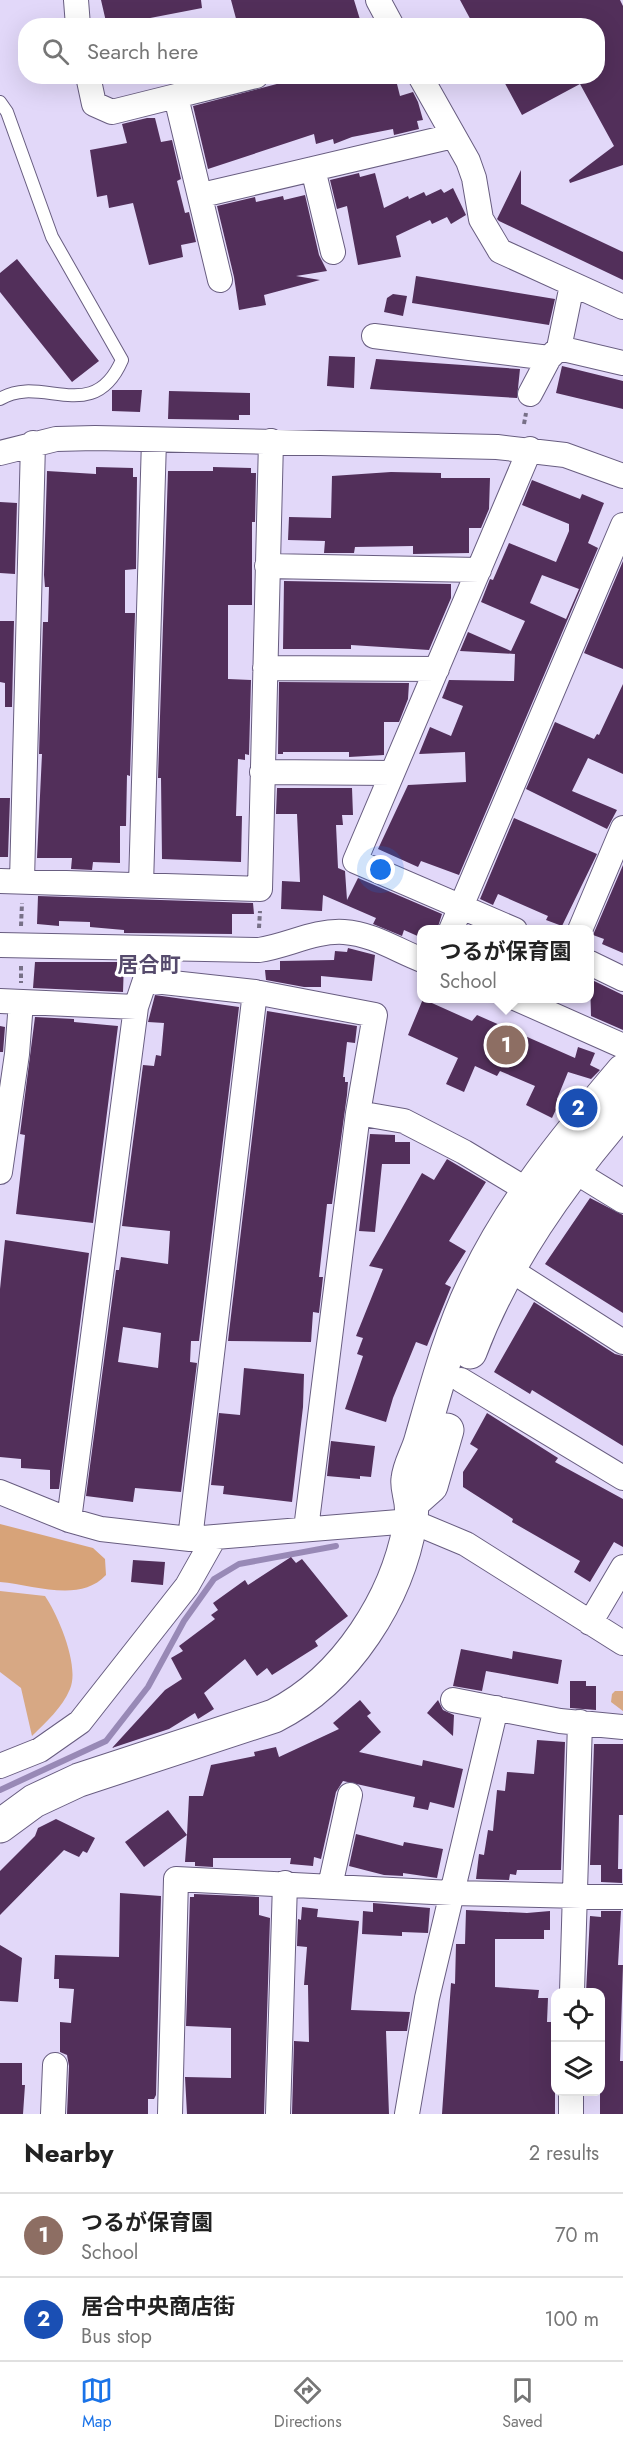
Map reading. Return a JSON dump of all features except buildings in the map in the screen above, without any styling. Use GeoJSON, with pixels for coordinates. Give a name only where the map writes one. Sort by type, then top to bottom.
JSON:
{"type":"FeatureCollection","features":[{"type":"Feature","properties":{"kind":"street"},"geometry":{"type":"LineString","coordinates":[[76,0],[77,18]]}},
{"type":"Feature","properties":{"kind":"street"},"geometry":{"type":"LineString","coordinates":[[378,0],[388,18]]}},
{"type":"Feature","properties":{"kind":"street"},"geometry":{"type":"LineString","coordinates":[[90,84],[94,104],[112,112],[226,84]]}},
{"type":"Feature","properties":{"kind":"street"},"geometry":{"type":"LineString","coordinates":[[424,84],[474,178],[481,219],[495,246],[500,251],[623,307]]}},
{"type":"Feature","properties":{"kind":"street"},"geometry":{"type":"LineString","coordinates":[[176,97],[220,280]]}},
{"type":"Feature","properties":{"kind":"street"},"geometry":{"type":"LineString","coordinates":[[201,195],[453,136]]}},
{"type":"Feature","properties":{"kind":"street"},"geometry":{"type":"LineString","coordinates":[[312,169],[333,252]]}},
{"type":"Feature","properties":{"kind":"street"},"geometry":{"type":"LineString","coordinates":[[530,394],[554,353],[572,285]]}},
{"type":"Feature","properties":{"kind":"street"},"geometry":{"type":"LineString","coordinates":[[374,336],[554,353],[623,363]]}},
{"type":"Feature","properties":{"kind":"street"},"geometry":{"type":"LineString","coordinates":[[0,453],[56,439],[95,438],[530,449],[565,455],[623,476]]}},
{"type":"Feature","properties":{"kind":"street"},"geometry":{"type":"LineString","coordinates":[[141,885],[154,440]]}},
{"type":"Feature","properties":{"kind":"street"},"geometry":{"type":"LineString","coordinates":[[33,443],[11,881],[260,889],[271,441]]}},
{"type":"Feature","properties":{"kind":"street"},"geometry":{"type":"LineString","coordinates":[[504,925],[355,861],[530,449]]}},
{"type":"Feature","properties":{"kind":"street"},"geometry":{"type":"LineString","coordinates":[[454,925],[623,525]]}},
{"type":"Feature","properties":{"kind":"street"},"geometry":{"type":"LineString","coordinates":[[267,566],[479,570]]}},
{"type":"Feature","properties":{"kind":"street"},"geometry":{"type":"LineString","coordinates":[[265,668],[436,669]]}},
{"type":"Feature","properties":{"kind":"street"},"geometry":{"type":"LineString","coordinates":[[262,772],[392,772]]}},
{"type":"Feature","properties":{"kind":"street"},"geometry":{"type":"LineString","coordinates":[[582,925],[623,828]]}},
{"type":"Feature","properties":{"kind":"street"},"geometry":{"type":"LineString","coordinates":[[0,945],[259,950],[280,947],[309,936],[344,932],[380,940],[417,958]]}},
{"type":"Feature","properties":{"kind":"street"},"geometry":{"type":"LineString","coordinates":[[594,965],[623,979]]}},
{"type":"Feature","properties":{"kind":"street"},"geometry":{"type":"LineString","coordinates":[[69,1520],[136,1007],[145,980],[255,993],[375,1016],[358,1113],[306,1529]]}},
{"type":"Feature","properties":{"kind":"street"},"geometry":{"type":"LineString","coordinates":[[0,1766],[40,1750],[80,1722],[187,1586],[202,1539],[255,993]]}},
{"type":"Feature","properties":{"kind":"street"},"geometry":{"type":"LineString","coordinates":[[0,1172],[17,1054],[10,1002],[136,1007]]}},
{"type":"Feature","properties":{"kind":"street"},"geometry":{"type":"LineString","coordinates":[[524,1003],[623,1046]]}},
{"type":"Feature","properties":{"kind":"street"},"geometry":{"type":"LineString","coordinates":[[0,1826],[34,1802],[79,1780],[274,1716],[297,1704],[335,1674],[372,1623],[396,1568],[412,1512],[431,1486],[461,1380],[482,1322],[509,1269],[538,1197],[551,1156],[623,1071]]}},
{"type":"Feature","properties":{"kind":"street"},"geometry":{"type":"LineString","coordinates":[[412,1512],[407,1479],[441,1370],[473,1286],[538,1197],[574,1172],[623,1110]]}},
{"type":"Feature","properties":{"kind":"street"},"geometry":{"type":"LineString","coordinates":[[358,1113],[404,1121],[464,1152],[538,1197]]}},
{"type":"Feature","properties":{"kind":"street"},"geometry":{"type":"LineString","coordinates":[[574,1172],[623,1201]]}},
{"type":"Feature","properties":{"kind":"street"},"geometry":{"type":"LineString","coordinates":[[509,1269],[623,1342]]}},
{"type":"Feature","properties":{"kind":"street"},"geometry":{"type":"LineString","coordinates":[[461,1380],[623,1478]]}},
{"type":"Feature","properties":{"kind":"street"},"geometry":{"type":"LineString","coordinates":[[0,1492],[69,1520],[101,1529],[202,1539],[306,1529],[412,1512],[623,1643]]}},
{"type":"Feature","properties":{"kind":"street"},"geometry":{"type":"LineString","coordinates":[[590,1623],[623,1567]]}},
{"type":"Feature","properties":{"kind":"street"},"geometry":{"type":"LineString","coordinates":[[453,1700],[560,1721],[623,1727]]}},
{"type":"Feature","properties":{"kind":"street"},"geometry":{"type":"LineString","coordinates":[[407,2114],[427,1998],[496,1708]]}},
{"type":"Feature","properties":{"kind":"street"},"geometry":{"type":"LineString","coordinates":[[572,1988],[580,1722]]}},
{"type":"Feature","properties":{"kind":"street"},"geometry":{"type":"LineString","coordinates":[[330,1886],[350,1794]]}},
{"type":"Feature","properties":{"kind":"street"},"geometry":{"type":"LineString","coordinates":[[170,2114],[176,1879],[573,1898],[623,1897]]}},
{"type":"Feature","properties":{"kind":"street"},"geometry":{"type":"LineString","coordinates":[[278,2114],[285,1883]]}},
{"type":"Feature","properties":{"kind":"street"},"geometry":{"type":"LineString","coordinates":[[53,2114],[55,2065]]}},
{"type":"Feature","properties":{"kind":"street"},"geometry":{"type":"LineString","coordinates":[[571,2096],[571,2114]]}},
{"type":"Feature","properties":{"kind":"lane"},"geometry":{"type":"LineString","coordinates":[[0,102],[7,112],[52,237],[122,360],[117,372],[91,392],[76,397],[24,391],[11,392],[0,399]]}},
{"type":"Feature","properties":{"kind":"shaded area"},"geometry":{"type":"Polygon","coordinates":[[[0,1524],[93,1548],[105,1559],[106,1575],[83,1588],[70,1590],[0,1582],[0,1524]]]}},
{"type":"Feature","properties":{"kind":"shaded area"},"geometry":{"type":"Polygon","coordinates":[[[0,1591],[45,1596],[56,1615],[70,1654],[72,1679],[67,1696],[32,1736],[21,1688],[0,1672],[0,1591]]]}},
{"type":"Feature","properties":{"kind":"shaded area"},"geometry":{"type":"Polygon","coordinates":[[[615,1691],[623,1691],[623,1711],[611,1702],[615,1691]]]}},
{"type":"Feature","properties":{"kind":"waterway"},"geometry":{"type":"LineString","coordinates":[[0,1790],[106,1741],[148,1687],[184,1621],[214,1579],[239,1564],[336,1546]]}},
{"type":"Feature","properties":{"kind":"place","name":"つるが保育園"},"geometry":{"type":"Point","coordinates":[506,1045]}},
{"type":"Feature","properties":{"kind":"place","name":"居合中央商店街"},"geometry":{"type":"Point","coordinates":[578,1108]}},
{"type":"Feature","properties":{"kind":"district","name":"居合町"},"geometry":{"type":"Point","coordinates":[149,965]}}]}
